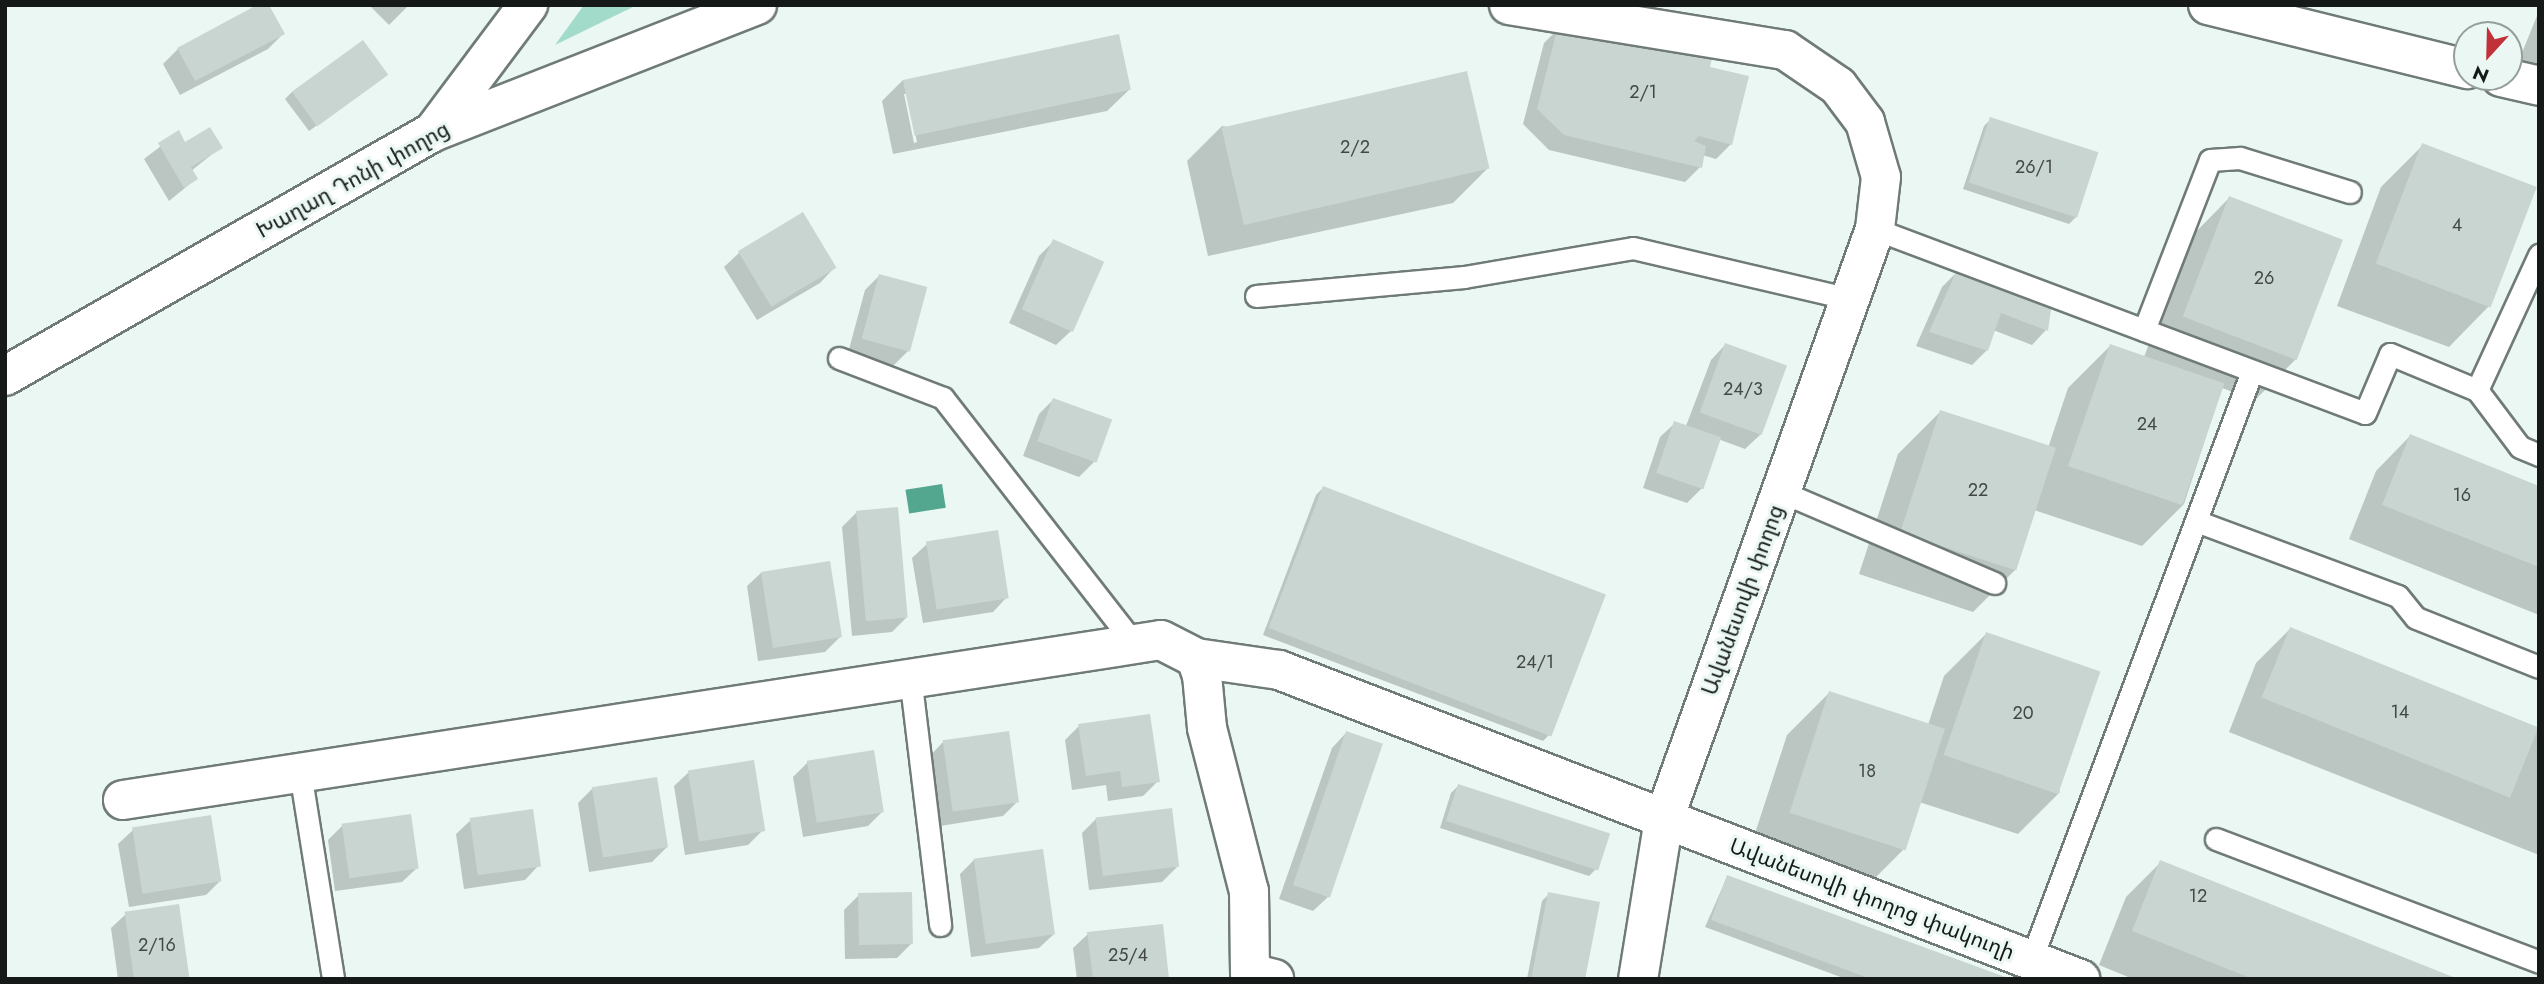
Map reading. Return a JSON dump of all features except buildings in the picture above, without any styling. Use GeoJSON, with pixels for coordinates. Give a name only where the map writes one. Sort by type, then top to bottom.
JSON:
{"type":"FeatureCollection","features":[{"type":"Feature","properties":{"kind":"street"},"geometry":{"type":"LineString","coordinates":[[433,132],[528,5]]}},
{"type":"Feature","properties":{"kind":"street","name":"Խաղաղ Դոնի փողոց"},"geometry":{"type":"LineString","coordinates":[[5,376],[433,132],[757,5]]}},
{"type":"Feature","properties":{"kind":"street","name":"Ավանեսովի փողոց"},"geometry":{"type":"LineString","coordinates":[[1509,5],[1785,50],[1838,86],[1865,122],[1881,177],[1875,229],[1664,819],[1638,979]]}},
{"type":"Feature","properties":{"kind":"street"},"geometry":{"type":"LineString","coordinates":[[2208,5],[2453,66]]}},
{"type":"Feature","properties":{"kind":"street","name":"Ավանեսովի փողոց փակուղի"},"geometry":{"type":"LineString","coordinates":[[123,800],[1132,641],[1161,640],[1196,658],[1279,670],[2080,979]]}},
{"type":"Feature","properties":{"kind":"street"},"geometry":{"type":"LineString","coordinates":[[1196,658],[1206,697],[1208,728],[1250,891],[1259,977]]}},
{"type":"Feature","properties":{"kind":"lane"},"geometry":{"type":"LineString","coordinates":[[2144,330],[2210,160],[2240,159],[2350,192]]}},
{"type":"Feature","properties":{"kind":"lane"},"geometry":{"type":"LineString","coordinates":[[1875,229],[2365,413],[2390,354],[2477,390],[2520,447],[2539,454]]}},
{"type":"Feature","properties":{"kind":"lane"},"geometry":{"type":"LineString","coordinates":[[1256,296],[1464,276],[1633,248],[1851,299]]}},
{"type":"Feature","properties":{"kind":"lane"},"geometry":{"type":"LineString","coordinates":[[2477,390],[2539,255]]}},
{"type":"Feature","properties":{"kind":"lane"},"geometry":{"type":"LineString","coordinates":[[839,358],[943,398],[1132,641]]}},
{"type":"Feature","properties":{"kind":"lane"},"geometry":{"type":"LineString","coordinates":[[2031,960],[2252,371]]}},
{"type":"Feature","properties":{"kind":"lane"},"geometry":{"type":"LineString","coordinates":[[1782,492],[1994,583]]}},
{"type":"Feature","properties":{"kind":"lane"},"geometry":{"type":"LineString","coordinates":[[2196,522],[2398,596],[2416,618],[2539,667]]}},
{"type":"Feature","properties":{"kind":"lane"},"geometry":{"type":"LineString","coordinates":[[910,676],[940,925]]}},
{"type":"Feature","properties":{"kind":"lane"},"geometry":{"type":"LineString","coordinates":[[300,772],[333,979]]}},
{"type":"Feature","properties":{"kind":"lane"},"geometry":{"type":"LineString","coordinates":[[2216,839],[2539,962]]}},
{"type":"Feature","properties":{"kind":"shaded area"},"geometry":{"type":"Polygon","coordinates":[[[584,5],[637,5],[555,45],[584,5]]]}},
{"type":"Feature","properties":{"kind":"shaded area"},"geometry":{"type":"Polygon","coordinates":[[[942,484],[946,508],[909,513],[905,490],[942,484]]]}}]}
